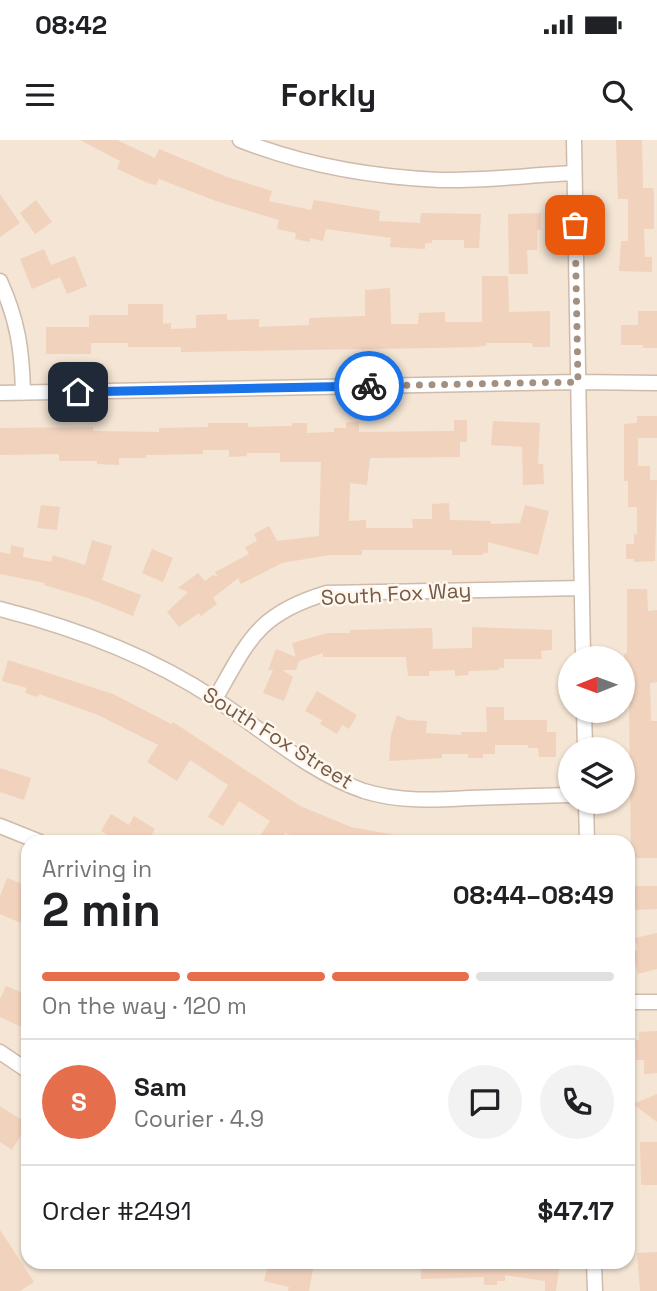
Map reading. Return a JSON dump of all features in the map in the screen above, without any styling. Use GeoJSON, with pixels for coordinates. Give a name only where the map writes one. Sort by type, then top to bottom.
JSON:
{"type":"FeatureCollection","features":[{"type":"Feature","properties":{"kind":"street"},"geometry":{"type":"LineString","coordinates":[[240,140],[338,169],[385,176],[442,180],[575,173]]}},
{"type":"Feature","properties":{"kind":"street"},"geometry":{"type":"LineString","coordinates":[[574,140],[583,646]]}},
{"type":"Feature","properties":{"kind":"street"},"geometry":{"type":"LineString","coordinates":[[0,281],[19,331],[23,393]]}},
{"type":"Feature","properties":{"kind":"street"},"geometry":{"type":"LineString","coordinates":[[0,393],[578,382],[657,383]]}},
{"type":"Feature","properties":{"kind":"street","name":"South Fox Way"},"geometry":{"type":"LineString","coordinates":[[215,699],[250,639],[280,611],[300,601],[327,593],[582,588]]}},
{"type":"Feature","properties":{"kind":"street","name":"South Fox Street"},"geometry":{"type":"LineString","coordinates":[[0,609],[50,622],[145,660],[215,699],[334,778],[364,791],[412,800],[558,795]]}},
{"type":"Feature","properties":{"kind":"street"},"geometry":{"type":"LineString","coordinates":[[586,814],[587,835]]}},
{"type":"Feature","properties":{"kind":"street"},"geometry":{"type":"LineString","coordinates":[[0,826],[22,835]]}},
{"type":"Feature","properties":{"kind":"street"},"geometry":{"type":"LineString","coordinates":[[635,1002],[657,1002]]}},
{"type":"Feature","properties":{"kind":"street"},"geometry":{"type":"LineString","coordinates":[[0,1052],[21,1066]]}},
{"type":"Feature","properties":{"kind":"street"},"geometry":{"type":"LineString","coordinates":[[594,1269],[595,1291]]}},
{"type":"Feature","properties":{"kind":"shaded area"},"geometry":{"type":"Polygon","coordinates":[[[0,140],[657,140],[657,1291],[0,1291],[0,140]]]}},
{"type":"Feature","properties":{"kind":"building"},"geometry":{"type":"Polygon","coordinates":[[[80,140],[117,140],[155,158],[159,149],[227,177],[272,191],[269,201],[311,210],[314,200],[380,211],[379,221],[420,223],[421,213],[481,214],[479,248],[464,248],[464,240],[432,240],[432,243],[425,243],[425,249],[390,247],[391,238],[326,229],[323,241],[295,239],[296,233],[277,229],[279,220],[216,201],[159,179],[156,185],[148,183],[117,169],[120,161],[80,140]]]}},
{"type":"Feature","properties":{"kind":"building"},"geometry":{"type":"Polygon","coordinates":[[[616,140],[642,140],[643,188],[653,188],[654,193],[654,229],[644,229],[645,257],[652,257],[652,272],[619,271],[621,241],[628,241],[628,199],[618,199],[616,140]]]}},
{"type":"Feature","properties":{"kind":"building"},"geometry":{"type":"Polygon","coordinates":[[[0,194],[20,223],[0,237],[0,194]]]}},
{"type":"Feature","properties":{"kind":"building"},"geometry":{"type":"Polygon","coordinates":[[[36,200],[52,222],[35,234],[20,213],[36,200]]]}},
{"type":"Feature","properties":{"kind":"building"},"geometry":{"type":"Polygon","coordinates":[[[541,213],[541,230],[537,230],[537,250],[527,250],[528,274],[509,274],[508,214],[541,213]]]}},
{"type":"Feature","properties":{"kind":"building"},"geometry":{"type":"Polygon","coordinates":[[[44,249],[51,265],[75,256],[87,286],[67,294],[60,277],[32,289],[20,259],[44,249]]]}},
{"type":"Feature","properties":{"kind":"building"},"geometry":{"type":"Polygon","coordinates":[[[482,276],[508,276],[509,312],[550,311],[550,347],[533,347],[532,343],[486,343],[486,346],[474,347],[181,352],[181,347],[128,347],[128,343],[91,343],[91,354],[46,354],[46,327],[89,327],[89,315],[128,315],[128,304],[163,304],[163,324],[171,323],[171,329],[196,328],[196,315],[227,314],[227,320],[259,319],[259,327],[309,325],[309,318],[365,316],[365,290],[390,288],[391,324],[418,324],[419,313],[445,312],[445,322],[482,322],[482,276]]]}},
{"type":"Feature","properties":{"kind":"building"},"geometry":{"type":"Polygon","coordinates":[[[638,311],[657,311],[657,348],[621,345],[621,325],[638,325],[638,311]]]}},
{"type":"Feature","properties":{"kind":"building"},"geometry":{"type":"Polygon","coordinates":[[[637,416],[657,416],[657,438],[638,438],[638,466],[650,466],[650,480],[657,480],[655,561],[634,562],[634,559],[626,559],[626,544],[634,544],[634,534],[637,534],[637,507],[628,507],[628,481],[624,481],[624,424],[637,423],[637,416]]]}},
{"type":"Feature","properties":{"kind":"building"},"geometry":{"type":"Polygon","coordinates":[[[454,420],[467,420],[467,442],[460,442],[460,457],[370,458],[367,485],[350,483],[349,521],[366,520],[366,528],[413,528],[412,519],[432,519],[432,504],[449,503],[450,520],[491,521],[491,524],[520,523],[525,505],[549,511],[538,555],[488,542],[488,553],[483,555],[452,555],[452,550],[362,550],[362,555],[329,555],[282,563],[241,584],[238,578],[213,598],[217,604],[179,627],[167,612],[188,592],[178,588],[198,573],[205,581],[213,575],[218,577],[215,572],[249,554],[245,547],[257,541],[254,534],[269,526],[277,541],[319,536],[321,462],[280,462],[280,453],[246,453],[247,456],[229,457],[229,450],[203,450],[203,454],[119,458],[119,465],[97,464],[97,461],[59,461],[59,454],[0,455],[0,428],[93,427],[93,431],[159,432],[159,428],[208,427],[208,423],[248,423],[248,427],[307,423],[307,433],[334,432],[334,428],[346,428],[346,422],[359,422],[359,432],[454,431],[454,420]]]}},
{"type":"Feature","properties":{"kind":"building"},"geometry":{"type":"Polygon","coordinates":[[[493,421],[540,423],[538,464],[543,464],[544,484],[523,485],[522,447],[491,445],[493,421]]]}},
{"type":"Feature","properties":{"kind":"building"},"geometry":{"type":"Polygon","coordinates":[[[41,505],[60,507],[57,530],[37,528],[41,505]]]}},
{"type":"Feature","properties":{"kind":"building"},"geometry":{"type":"Polygon","coordinates":[[[92,540],[112,546],[102,580],[141,595],[133,616],[88,598],[44,585],[45,583],[0,574],[0,552],[10,554],[11,545],[24,548],[23,557],[51,562],[53,555],[85,565],[92,540]]]}},
{"type":"Feature","properties":{"kind":"building"},"geometry":{"type":"Polygon","coordinates":[[[152,549],[173,558],[163,582],[142,573],[152,549]]]}},
{"type":"Feature","properties":{"kind":"building"},"geometry":{"type":"Polygon","coordinates":[[[627,589],[647,589],[648,611],[657,610],[657,682],[650,683],[651,721],[657,721],[657,858],[635,858],[635,835],[631,835],[630,814],[635,814],[635,737],[630,737],[629,723],[635,723],[635,646],[627,646],[627,589]]]}},
{"type":"Feature","properties":{"kind":"building"},"geometry":{"type":"Polygon","coordinates":[[[472,627],[552,630],[552,650],[541,651],[542,659],[504,659],[504,668],[499,670],[469,671],[468,675],[455,676],[455,670],[429,671],[429,676],[408,676],[406,657],[323,657],[323,653],[299,661],[296,670],[282,670],[293,677],[284,701],[263,693],[273,670],[268,670],[276,649],[296,657],[292,643],[328,633],[350,633],[350,630],[432,628],[433,649],[472,648],[472,627]]]}},
{"type":"Feature","properties":{"kind":"building"},"geometry":{"type":"Polygon","coordinates":[[[8,660],[113,694],[171,724],[173,722],[300,806],[351,827],[395,835],[261,835],[270,821],[239,801],[223,826],[208,817],[228,785],[190,760],[177,781],[147,762],[158,745],[98,715],[39,694],[38,697],[25,693],[27,688],[2,681],[8,660]]]}},
{"type":"Feature","properties":{"kind":"building"},"geometry":{"type":"Polygon","coordinates":[[[317,691],[357,715],[349,729],[342,725],[337,734],[320,724],[322,720],[305,711],[317,691]]]}},
{"type":"Feature","properties":{"kind":"building"},"geometry":{"type":"Polygon","coordinates":[[[486,707],[504,707],[504,720],[547,720],[547,732],[556,732],[556,757],[539,757],[538,748],[528,748],[528,745],[495,745],[495,754],[483,754],[483,758],[468,758],[468,754],[442,754],[442,758],[389,761],[391,735],[397,715],[407,720],[427,721],[426,733],[461,735],[461,732],[487,732],[486,707]]]}},
{"type":"Feature","properties":{"kind":"building"},"geometry":{"type":"Polygon","coordinates":[[[0,768],[31,778],[24,800],[0,792],[0,768]]]}},
{"type":"Feature","properties":{"kind":"building"},"geometry":{"type":"Polygon","coordinates":[[[111,814],[129,825],[134,816],[155,829],[151,835],[108,835],[101,831],[111,814]]]}},
{"type":"Feature","properties":{"kind":"building"},"geometry":{"type":"Polygon","coordinates":[[[7,878],[21,883],[21,923],[0,914],[0,896],[7,878]]]}},
{"type":"Feature","properties":{"kind":"building"},"geometry":{"type":"Polygon","coordinates":[[[635,886],[657,886],[657,909],[635,910],[635,886]]]}},
{"type":"Feature","properties":{"kind":"building"},"geometry":{"type":"Polygon","coordinates":[[[657,933],[657,969],[638,974],[635,938],[657,933]]]}},
{"type":"Feature","properties":{"kind":"building"},"geometry":{"type":"Polygon","coordinates":[[[6,986],[21,992],[21,1027],[0,1017],[0,999],[6,986]]]}},
{"type":"Feature","properties":{"kind":"building"},"geometry":{"type":"Polygon","coordinates":[[[657,1031],[657,1073],[644,1074],[644,1060],[636,1060],[635,1040],[639,1040],[639,1032],[657,1031]]]}},
{"type":"Feature","properties":{"kind":"building"},"geometry":{"type":"Polygon","coordinates":[[[657,1094],[657,1122],[635,1106],[657,1094]]]}},
{"type":"Feature","properties":{"kind":"building"},"geometry":{"type":"Polygon","coordinates":[[[0,1106],[21,1120],[21,1135],[12,1150],[0,1142],[0,1106]]]}},
{"type":"Feature","properties":{"kind":"building"},"geometry":{"type":"Polygon","coordinates":[[[640,1142],[657,1142],[657,1185],[641,1185],[640,1142]]]}},
{"type":"Feature","properties":{"kind":"building"},"geometry":{"type":"Polygon","coordinates":[[[0,1230],[21,1262],[21,1269],[26,1269],[34,1282],[20,1291],[0,1291],[0,1230]]]}},
{"type":"Feature","properties":{"kind":"building"},"geometry":{"type":"Polygon","coordinates":[[[657,1252],[657,1291],[640,1291],[637,1253],[657,1252]]]}},
{"type":"Feature","properties":{"kind":"building"},"geometry":{"type":"Polygon","coordinates":[[[267,1269],[313,1269],[309,1291],[288,1291],[289,1287],[264,1281],[267,1269]]]}},
{"type":"Feature","properties":{"kind":"building"},"geometry":{"type":"Polygon","coordinates":[[[421,1269],[559,1269],[556,1291],[545,1291],[545,1281],[505,1275],[505,1281],[497,1281],[497,1285],[484,1285],[484,1277],[421,1279],[421,1269]]]}},
{"type":"Feature","properties":{"kind":"way so far"},"geometry":{"type":"LineString","coordinates":[[369,386],[578,382],[575,225]]}},
{"type":"Feature","properties":{"kind":"route"},"geometry":{"type":"LineString","coordinates":[[78,392],[369,386]]}}]}
